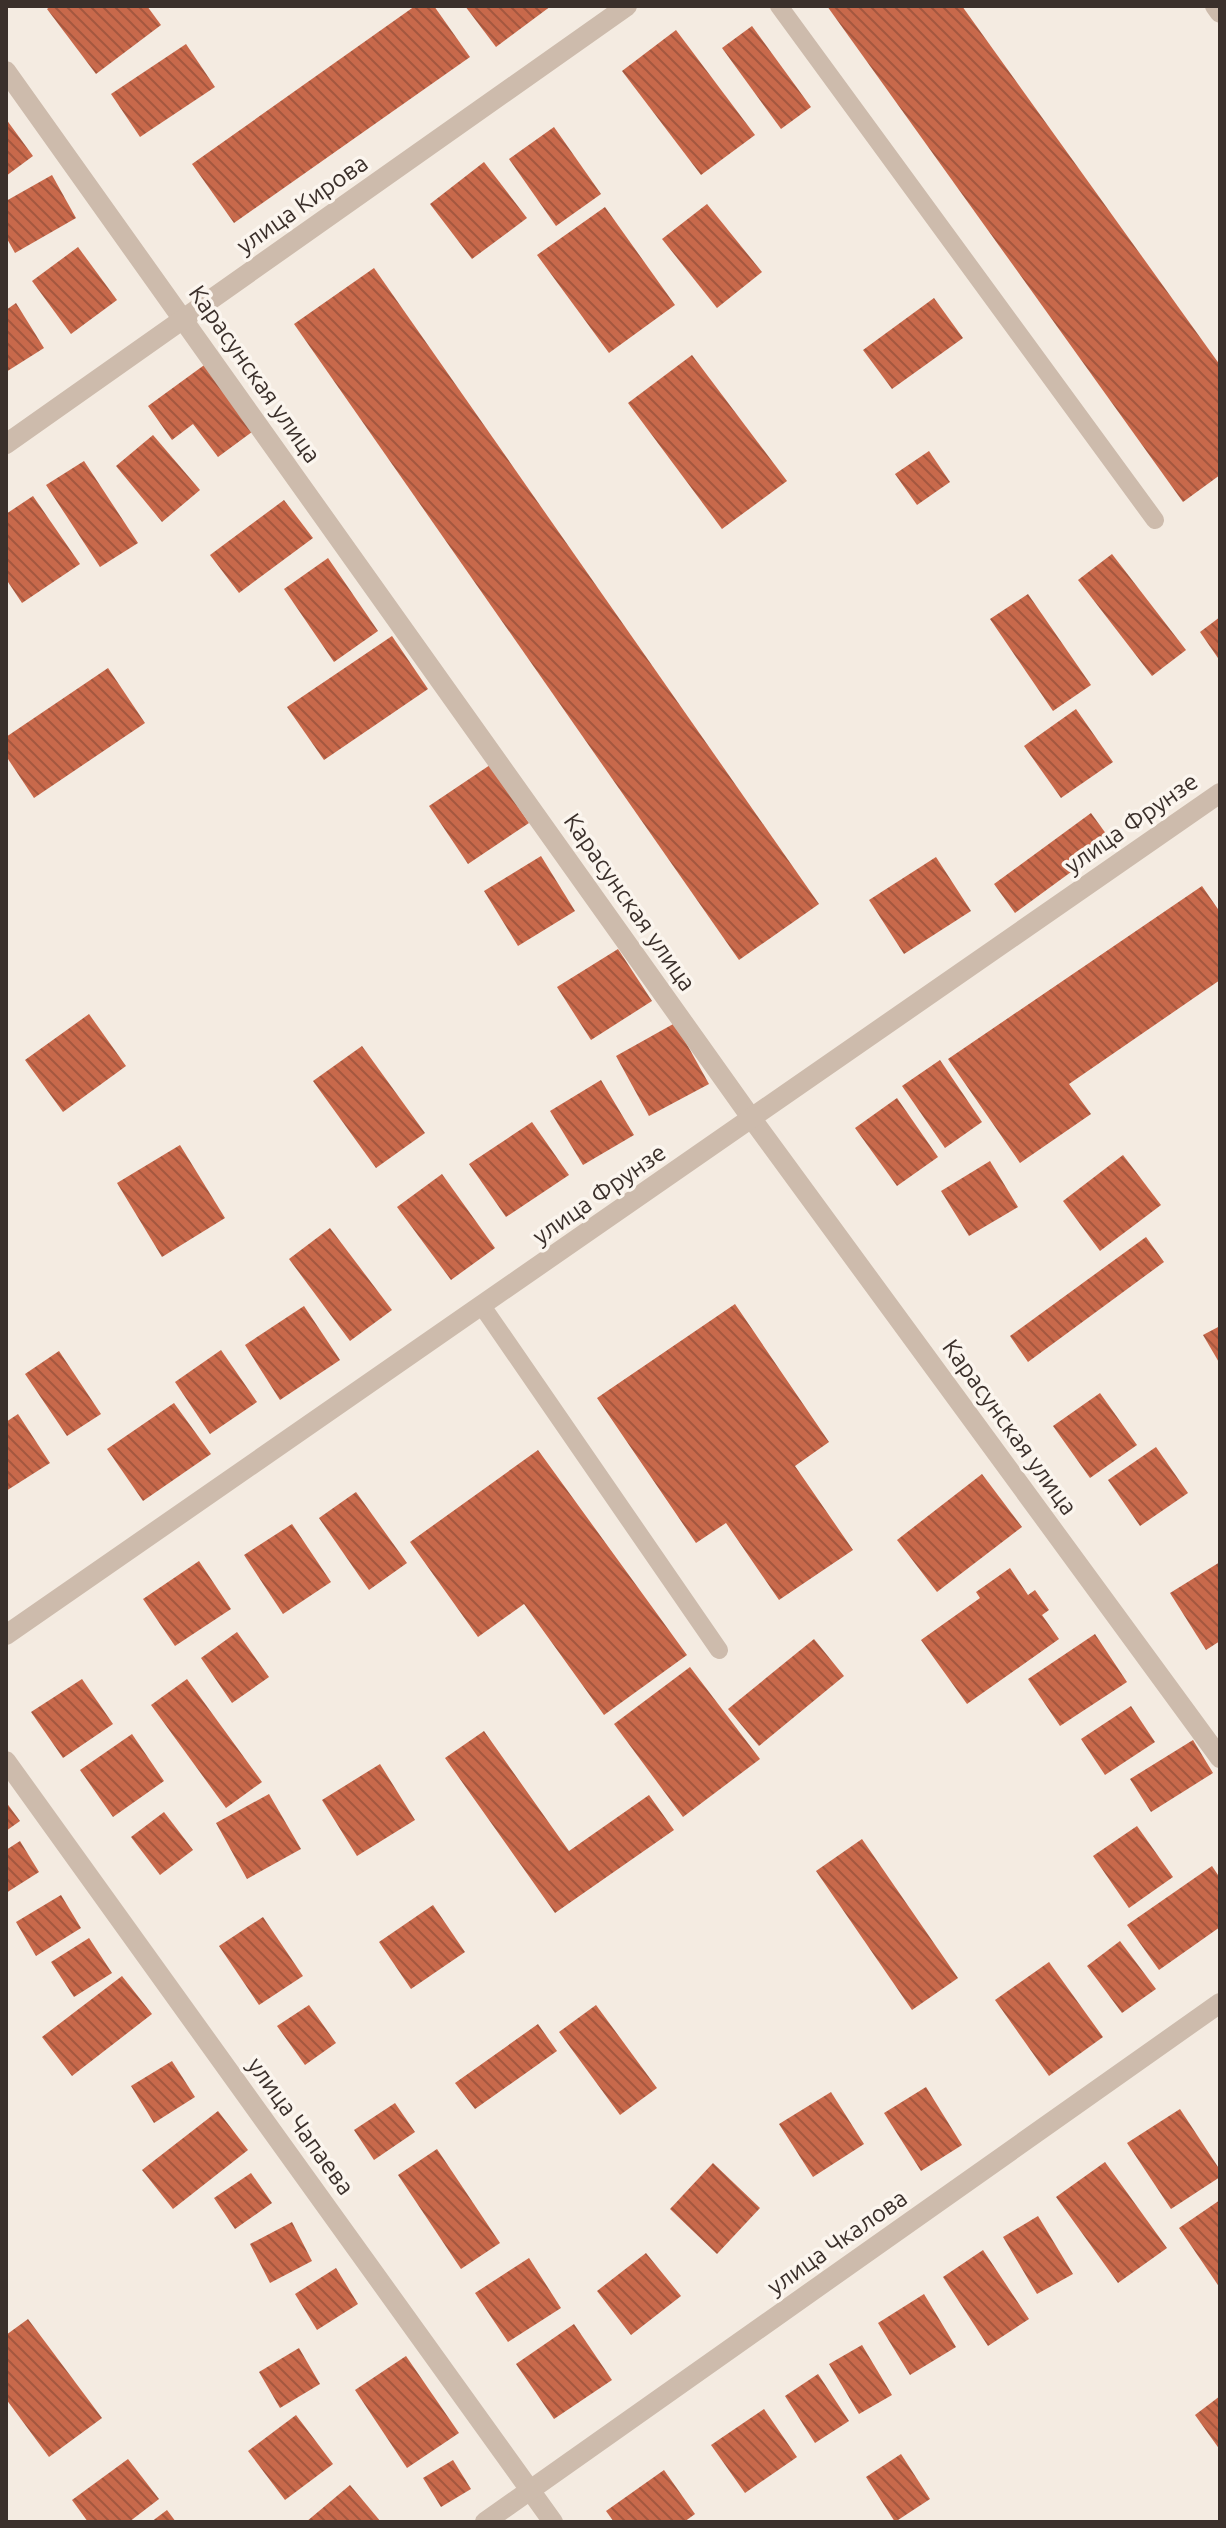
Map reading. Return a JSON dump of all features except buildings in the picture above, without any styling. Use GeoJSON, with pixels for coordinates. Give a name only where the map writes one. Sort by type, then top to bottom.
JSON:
{"type":"FeatureCollection","features":[{"type":"Feature","properties":{"kind":"street","name":"улица Кирова"},"geometry":{"type":"LineString","coordinates":[[6,444],[627,6]]}},
{"type":"Feature","properties":{"kind":"street"},"geometry":{"type":"LineString","coordinates":[[1215,6],[1220,13]]}},
{"type":"Feature","properties":{"kind":"street","name":"Карасунская улица"},"geometry":{"type":"LineString","coordinates":[[6,71],[752,1119],[1220,1758]]}},
{"type":"Feature","properties":{"kind":"street","name":"улица Фрунзе"},"geometry":{"type":"LineString","coordinates":[[6,1635],[1220,793]]}},
{"type":"Feature","properties":{"kind":"street","name":"улица Чапаева"},"geometry":{"type":"LineString","coordinates":[[6,1761],[553,2522]]}},
{"type":"Feature","properties":{"kind":"street","name":"улица Чкалова"},"geometry":{"type":"LineString","coordinates":[[485,2522],[1220,2003]]}},
{"type":"Feature","properties":{"kind":"lane"},"geometry":{"type":"LineString","coordinates":[[779,6],[1155,520]]}},
{"type":"Feature","properties":{"kind":"lane"},"geometry":{"type":"LineString","coordinates":[[482,1306],[719,1650]]}}]}
